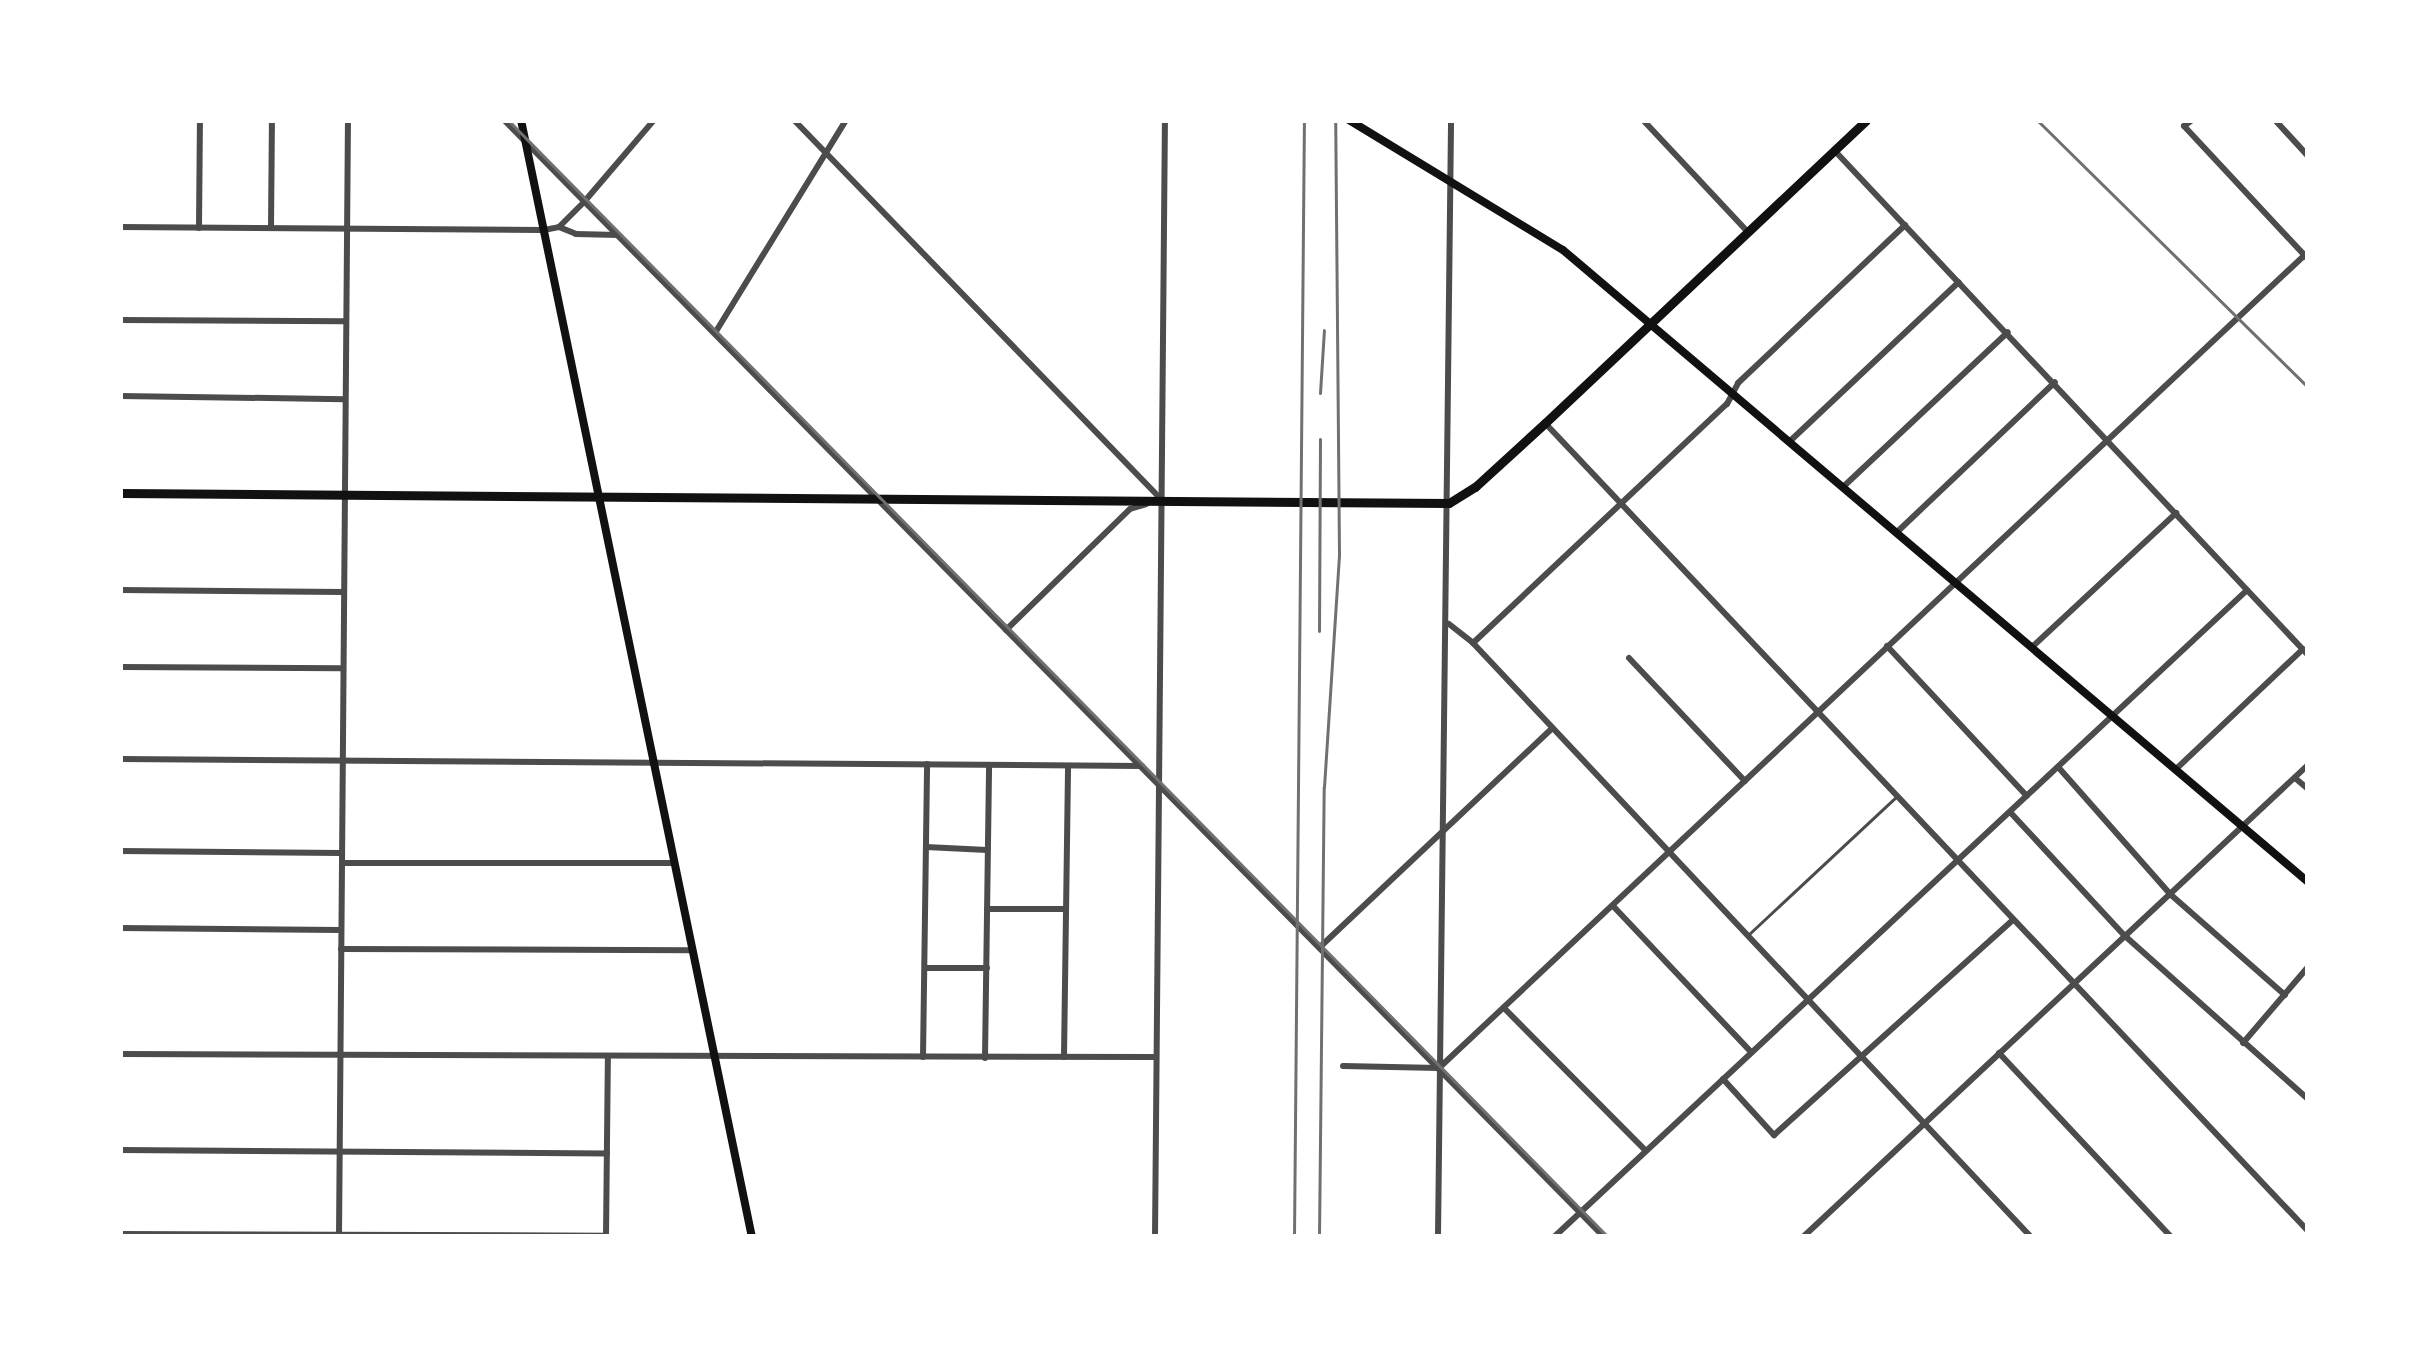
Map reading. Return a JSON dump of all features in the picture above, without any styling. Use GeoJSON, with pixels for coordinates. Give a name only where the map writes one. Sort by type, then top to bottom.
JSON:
{"type":"FeatureCollection","features":[{"type":"Feature","properties":{"kind":"main road"},"geometry":{"type":"LineString","coordinates":[[521,120],[752,1237]]}},
{"type":"Feature","properties":{"kind":"main road"},"geometry":{"type":"LineString","coordinates":[[120,493],[875,495],[1449,503],[1475,487],[1866,120]]}},
{"type":"Feature","properties":{"kind":"main road"},"geometry":{"type":"LineString","coordinates":[[1353,121],[1563,250],[2308,882]]}},
{"type":"Feature","properties":{"kind":"street"},"geometry":{"type":"LineString","coordinates":[[199,227],[200,120]]}},
{"type":"Feature","properties":{"kind":"street"},"geometry":{"type":"LineString","coordinates":[[271,228],[272,120]]}},
{"type":"Feature","properties":{"kind":"street"},"geometry":{"type":"LineString","coordinates":[[339,1235],[348,120]]}},
{"type":"Feature","properties":{"kind":"street"},"geometry":{"type":"LineString","coordinates":[[504,120],[1604,1237]]}},
{"type":"Feature","properties":{"kind":"street"},"geometry":{"type":"LineString","coordinates":[[120,227],[559,227],[654,120]]}},
{"type":"Feature","properties":{"kind":"street"},"geometry":{"type":"LineString","coordinates":[[794,120],[1160,499]]}},
{"type":"Feature","properties":{"kind":"street"},"geometry":{"type":"LineString","coordinates":[[715,333],[846,120]]}},
{"type":"Feature","properties":{"kind":"street"},"geometry":{"type":"LineString","coordinates":[[1155,1237],[1165,120]]}},
{"type":"Feature","properties":{"kind":"street"},"geometry":{"type":"LineString","coordinates":[[1438,1237],[1449,624],[1451,120]]}},
{"type":"Feature","properties":{"kind":"street"},"geometry":{"type":"LineString","coordinates":[[1642,120],[1745,229]]}},
{"type":"Feature","properties":{"kind":"street"},"geometry":{"type":"LineString","coordinates":[[1343,1066],[1439,1068],[2307,255],[2184,126],[2192,120]]}},
{"type":"Feature","properties":{"kind":"street"},"geometry":{"type":"LineString","coordinates":[[2275,120],[2308,156]]}},
{"type":"Feature","properties":{"kind":"street"},"geometry":{"type":"LineString","coordinates":[[1834,150],[2109,437],[2305,652],[2175,770]]}},
{"type":"Feature","properties":{"kind":"street"},"geometry":{"type":"LineString","coordinates":[[1474,643],[1905,225]]}},
{"type":"Feature","properties":{"kind":"street"},"geometry":{"type":"LineString","coordinates":[[559,227],[575,234],[618,236]]}},
{"type":"Feature","properties":{"kind":"street"},"geometry":{"type":"LineString","coordinates":[[1790,442],[1959,282]]}},
{"type":"Feature","properties":{"kind":"street"},"geometry":{"type":"LineString","coordinates":[[120,320],[346,321]]}},
{"type":"Feature","properties":{"kind":"street"},"geometry":{"type":"LineString","coordinates":[[1843,487],[2008,332]]}},
{"type":"Feature","properties":{"kind":"street"},"geometry":{"type":"LineString","coordinates":[[1896,533],[2056,381]]}},
{"type":"Feature","properties":{"kind":"street"},"geometry":{"type":"LineString","coordinates":[[120,396],[345,399]]}},
{"type":"Feature","properties":{"kind":"street"},"geometry":{"type":"LineString","coordinates":[[1545,422],[2308,1232]]}},
{"type":"Feature","properties":{"kind":"street"},"geometry":{"type":"LineString","coordinates":[[1006,630],[1130,509],[1160,499]]}},
{"type":"Feature","properties":{"kind":"street"},"geometry":{"type":"LineString","coordinates":[[2032,647],[2176,513]]}},
{"type":"Feature","properties":{"kind":"street"},"geometry":{"type":"LineString","coordinates":[[120,590],[343,592]]}},
{"type":"Feature","properties":{"kind":"street"},"geometry":{"type":"LineString","coordinates":[[1554,1237],[2247,590]]}},
{"type":"Feature","properties":{"kind":"street"},"geometry":{"type":"LineString","coordinates":[[1449,624],[1474,643],[2031,1237]]}},
{"type":"Feature","properties":{"kind":"street"},"geometry":{"type":"LineString","coordinates":[[1887,646],[2027,796]]}},
{"type":"Feature","properties":{"kind":"street"},"geometry":{"type":"LineString","coordinates":[[1629,658],[1745,781]]}},
{"type":"Feature","properties":{"kind":"street"},"geometry":{"type":"LineString","coordinates":[[120,668],[342,668]]}},
{"type":"Feature","properties":{"kind":"street"},"geometry":{"type":"LineString","coordinates":[[1320,946],[1552,728]]}},
{"type":"Feature","properties":{"kind":"street"},"geometry":{"type":"LineString","coordinates":[[120,759],[1142,766]]}},
{"type":"Feature","properties":{"kind":"street"},"geometry":{"type":"LineString","coordinates":[[923,1057],[927,764]]}},
{"type":"Feature","properties":{"kind":"street"},"geometry":{"type":"LineString","coordinates":[[986,1058],[989,765]]}},
{"type":"Feature","properties":{"kind":"street"},"geometry":{"type":"LineString","coordinates":[[1064,1057],[1068,765]]}},
{"type":"Feature","properties":{"kind":"street"},"geometry":{"type":"LineString","coordinates":[[1803,1237],[2308,765]]}},
{"type":"Feature","properties":{"kind":"street"},"geometry":{"type":"LineString","coordinates":[[2058,767],[2170,894],[2285,995]]}},
{"type":"Feature","properties":{"kind":"street"},"geometry":{"type":"LineString","coordinates":[[2295,778],[2308,789]]}},
{"type":"Feature","properties":{"kind":"street"},"geometry":{"type":"LineString","coordinates":[[2010,812],[2126,936],[2308,1099]]}},
{"type":"Feature","properties":{"kind":"street"},"geometry":{"type":"LineString","coordinates":[[926,847],[987,850]]}},
{"type":"Feature","properties":{"kind":"street"},"geometry":{"type":"LineString","coordinates":[[120,851],[342,853]]}},
{"type":"Feature","properties":{"kind":"street"},"geometry":{"type":"LineString","coordinates":[[342,863],[675,863]]}},
{"type":"Feature","properties":{"kind":"street"},"geometry":{"type":"LineString","coordinates":[[1613,906],[1751,1052]]}},
{"type":"Feature","properties":{"kind":"street"},"geometry":{"type":"LineString","coordinates":[[987,909],[1065,909]]}},
{"type":"Feature","properties":{"kind":"street"},"geometry":{"type":"LineString","coordinates":[[1723,1078],[1774,1135],[2013,920]]}},
{"type":"Feature","properties":{"kind":"street"},"geometry":{"type":"LineString","coordinates":[[120,928],[341,929]]}},
{"type":"Feature","properties":{"kind":"street"},"geometry":{"type":"LineString","coordinates":[[341,949],[693,950]]}},
{"type":"Feature","properties":{"kind":"street"},"geometry":{"type":"LineString","coordinates":[[2243,1043],[2308,967]]}},
{"type":"Feature","properties":{"kind":"street"},"geometry":{"type":"LineString","coordinates":[[925,968],[986,968]]}},
{"type":"Feature","properties":{"kind":"street"},"geometry":{"type":"LineString","coordinates":[[1503,1007],[1645,1150]]}},
{"type":"Feature","properties":{"kind":"street"},"geometry":{"type":"LineString","coordinates":[[1999,1053],[2171,1237]]}},
{"type":"Feature","properties":{"kind":"street"},"geometry":{"type":"LineString","coordinates":[[120,1054],[1154,1057]]}},
{"type":"Feature","properties":{"kind":"street"},"geometry":{"type":"LineString","coordinates":[[120,1234],[606,1236],[608,1056]]}},
{"type":"Feature","properties":{"kind":"street"},"geometry":{"type":"LineString","coordinates":[[120,1150],[607,1153]]}},
{"type":"Feature","properties":{"kind":"lane"},"geometry":{"type":"LineString","coordinates":[[1748,935],[1896,796]]}},
{"type":"Feature","properties":{"kind":"railway"},"geometry":{"type":"LineString","coordinates":[[508,120],[1608,1237]]}},
{"type":"Feature","properties":{"kind":"railway"},"geometry":{"type":"LineString","coordinates":[[1294,1237],[1304,120]]}},
{"type":"Feature","properties":{"kind":"railway"},"geometry":{"type":"LineString","coordinates":[[1319,1237],[1324,787],[1339,554],[1335,120]]}},
{"type":"Feature","properties":{"kind":"railway"},"geometry":{"type":"LineString","coordinates":[[2037,120],[2308,387]]}},
{"type":"Feature","properties":{"kind":"railway"},"geometry":{"type":"LineString","coordinates":[[1320,393],[1324,330]]}},
{"type":"Feature","properties":{"kind":"railway"},"geometry":{"type":"LineString","coordinates":[[1319,631],[1320,439]]}}]}
